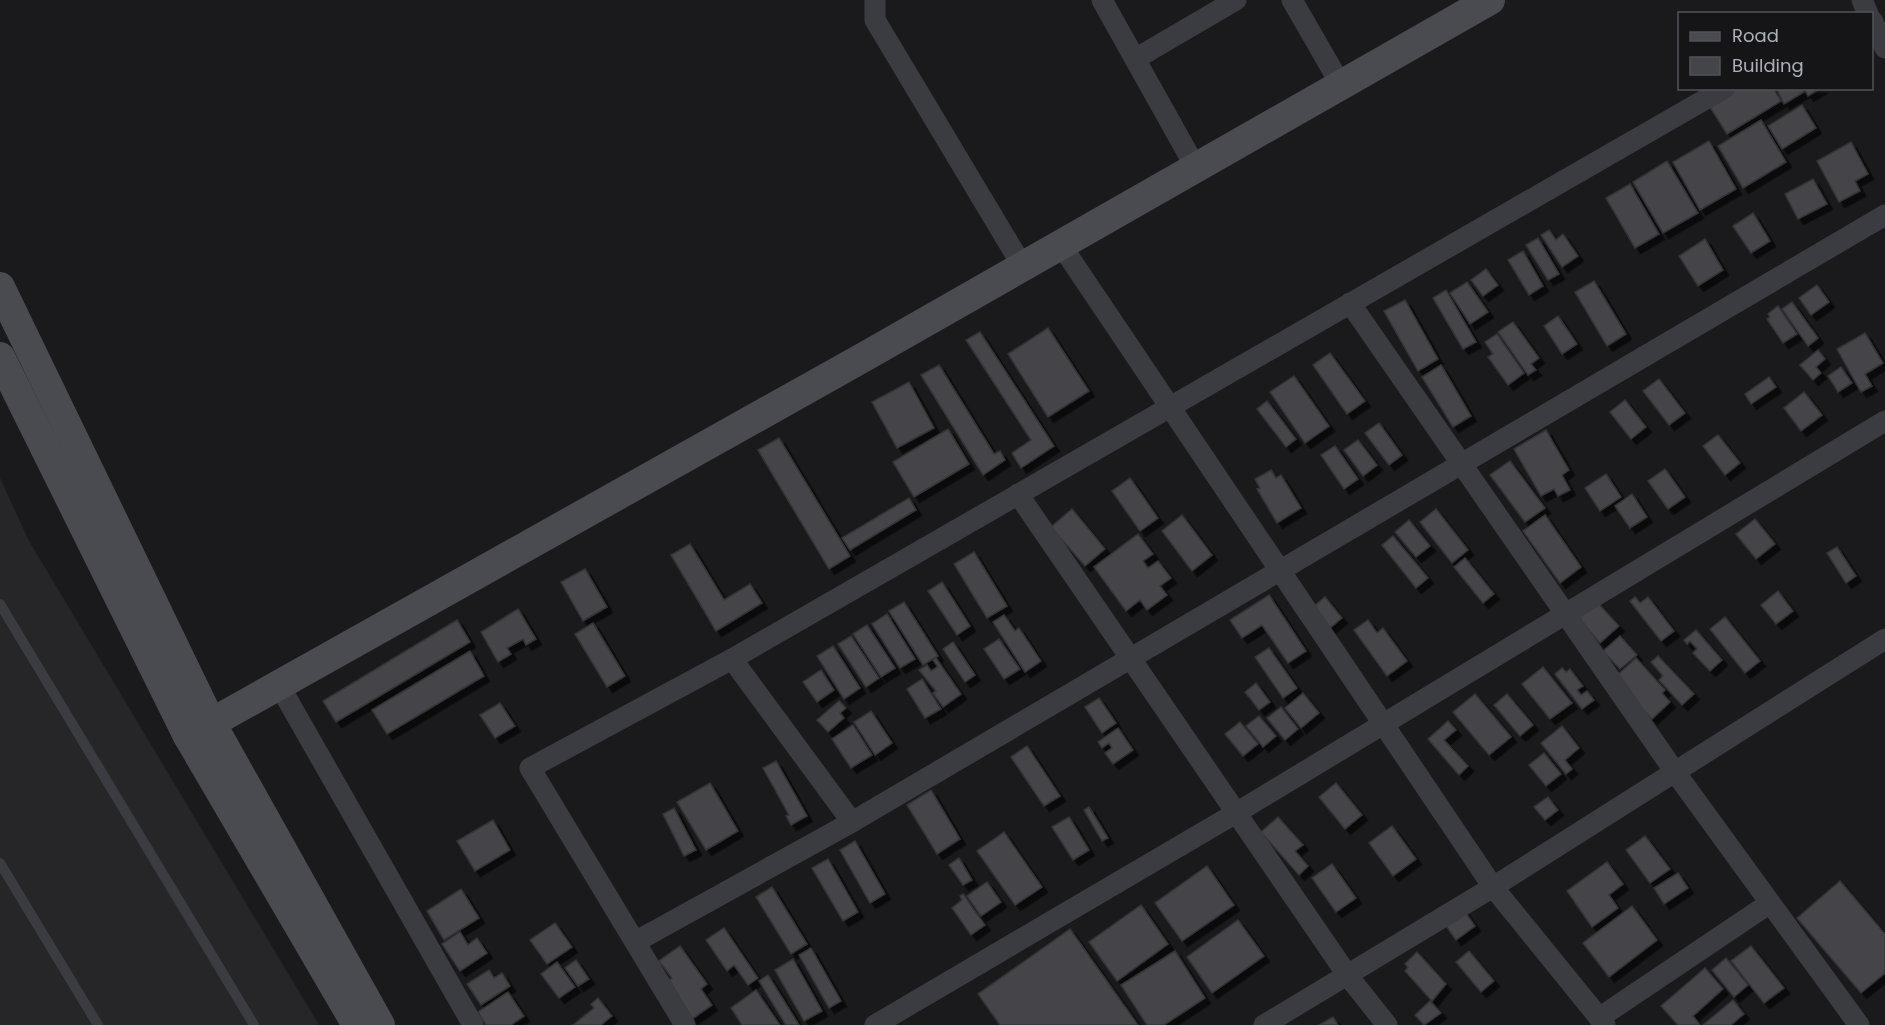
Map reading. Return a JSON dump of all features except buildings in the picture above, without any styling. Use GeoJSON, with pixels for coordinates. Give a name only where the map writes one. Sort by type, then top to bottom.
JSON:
{"type":"FeatureCollection","features":[{"type":"Feature","properties":{"kind":"street"},"geometry":{"type":"LineString","coordinates":[[875,0],[875,20],[1023,267]]}},
{"type":"Feature","properties":{"kind":"street"},"geometry":{"type":"LineString","coordinates":[[1102,0],[1196,168]]}},
{"type":"Feature","properties":{"kind":"street"},"geometry":{"type":"LineString","coordinates":[[1135,59],[1236,0]]}},
{"type":"Feature","properties":{"kind":"street"},"geometry":{"type":"LineString","coordinates":[[1292,0],[1341,86]]}},
{"type":"Feature","properties":{"kind":"street"},"geometry":{"type":"LineString","coordinates":[[200,729],[1023,267],[1341,86],[1477,3]]}},
{"type":"Feature","properties":{"kind":"street"},"geometry":{"type":"LineString","coordinates":[[1873,26],[1885,48]]}},
{"type":"Feature","properties":{"kind":"street"},"geometry":{"type":"LineString","coordinates":[[685,1025],[530,768],[732,659],[1722,90]]}},
{"type":"Feature","properties":{"kind":"street"},"geometry":{"type":"LineString","coordinates":[[635,942],[852,822],[1885,216]]}},
{"type":"Feature","properties":{"kind":"street"},"geometry":{"type":"LineString","coordinates":[[1061,245],[1493,887],[1602,1022],[1770,903]]}},
{"type":"Feature","properties":{"kind":"street"},"geometry":{"type":"LineString","coordinates":[[0,287],[200,729],[380,1025]]}},
{"type":"Feature","properties":{"kind":"street"},"geometry":{"type":"LineString","coordinates":[[1350,303],[1675,772],[1859,1025]]}},
{"type":"Feature","properties":{"kind":"street"},"geometry":{"type":"LineString","coordinates":[[0,357],[357,1025]]}},
{"type":"Feature","properties":{"kind":"street"},"geometry":{"type":"LineString","coordinates":[[875,1025],[1236,813],[1885,421]]}},
{"type":"Feature","properties":{"kind":"street"},"geometry":{"type":"LineString","coordinates":[[1018,494],[1348,976],[1387,1025]]}},
{"type":"Feature","properties":{"kind":"street"},"geometry":{"type":"LineString","coordinates":[[1264,1025],[1493,887],[1885,639]]}},
{"type":"Feature","properties":{"kind":"street"},"geometry":{"type":"LineString","coordinates":[[732,659],[852,822]]}},
{"type":"Feature","properties":{"kind":"street"},"geometry":{"type":"LineString","coordinates":[[279,685],[473,1025]]}},
{"type":"Feature","properties":{"kind":"lane"},"geometry":{"type":"LineString","coordinates":[[0,604],[254,1025]]}},
{"type":"Feature","properties":{"kind":"lane"},"geometry":{"type":"LineString","coordinates":[[0,863],[98,1025]]}},
{"type":"Feature","properties":{"kind":"shaded area"},"geometry":{"type":"Polygon","coordinates":[[[0,478],[29,541],[319,1025],[0,1025],[0,478]]]}}]}
